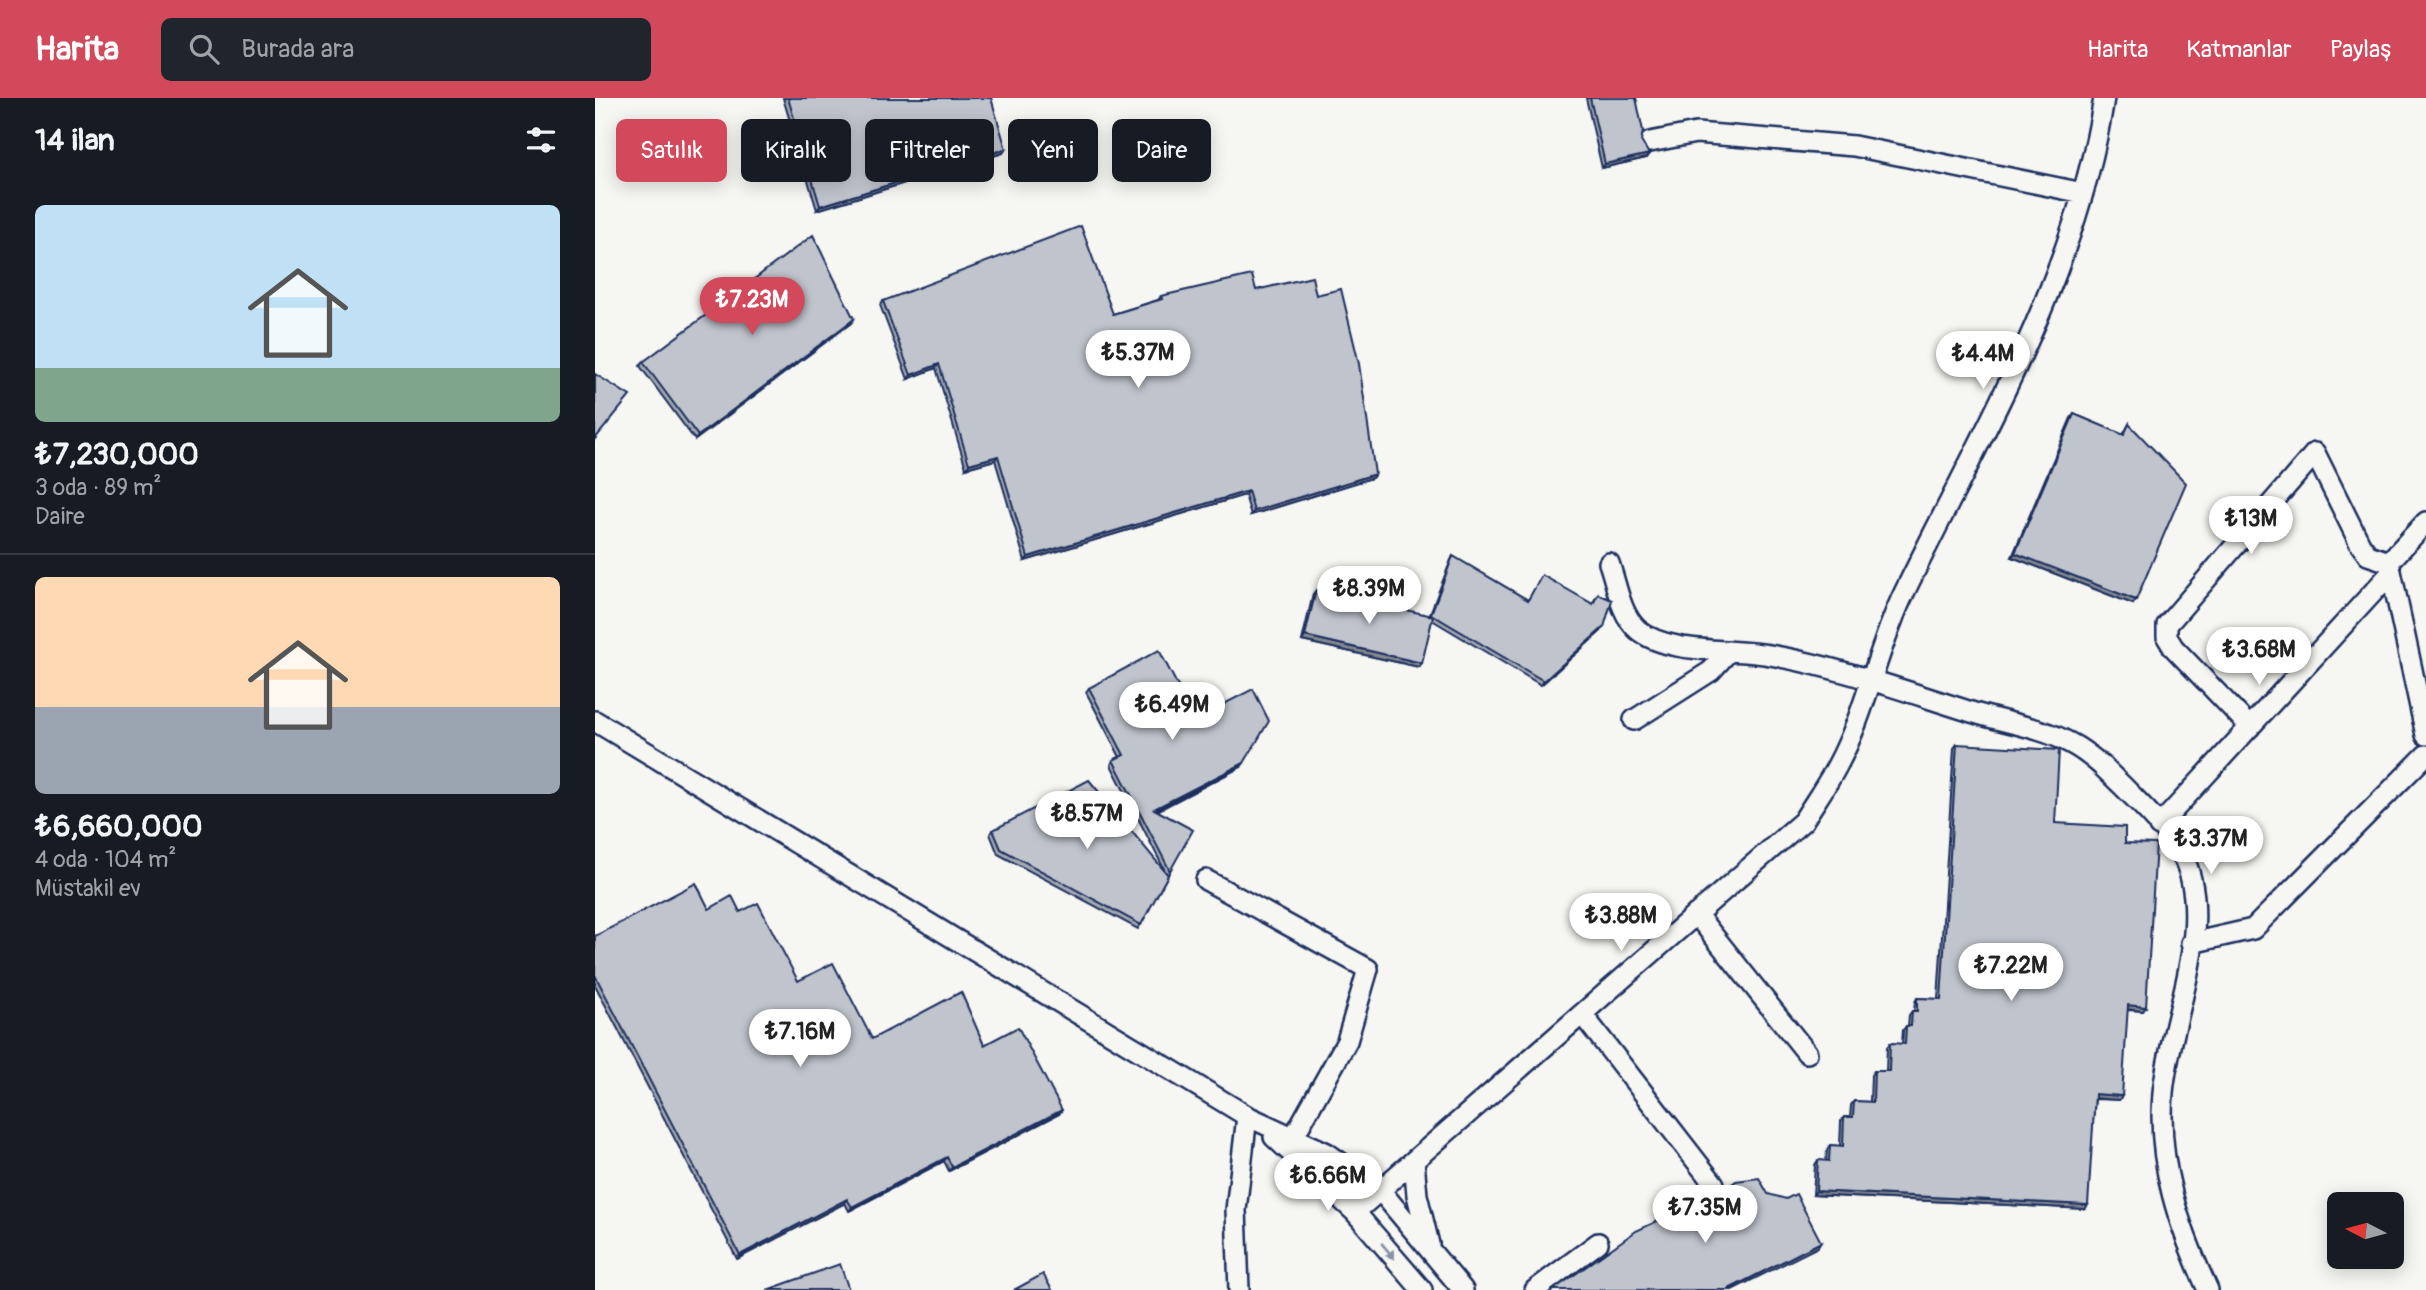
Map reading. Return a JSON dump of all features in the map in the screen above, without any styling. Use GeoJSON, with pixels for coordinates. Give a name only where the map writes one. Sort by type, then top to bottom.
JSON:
{"type":"FeatureCollection","features":[{"type":"Feature","properties":{"kind":"street"},"geometry":{"type":"LineString","coordinates":[[1355,1212],[1803,821],[1837,765],[1904,593],[2030,334],[2062,257],[2083,193],[2104,98]]}},
{"type":"Feature","properties":{"kind":"street"},"geometry":{"type":"LineString","coordinates":[[1650,142],[1696,133],[1854,146],[2083,193]]}},
{"type":"Feature","properties":{"kind":"street"},"geometry":{"type":"LineString","coordinates":[[2250,727],[2173,647],[2167,638],[2167,625],[2315,453],[2360,544],[2368,555],[2389,569],[2425,723]]}},
{"type":"Feature","properties":{"kind":"street"},"geometry":{"type":"LineString","coordinates":[[2159,826],[2389,569],[2426,522]]}},
{"type":"Feature","properties":{"kind":"street"},"geometry":{"type":"LineString","coordinates":[[1609,563],[1627,617],[1639,631],[1654,639],[1676,645],[1770,654],[1870,681],[2069,742],[2101,765],[2179,848],[2191,880],[2195,911],[2187,972],[2166,1065],[2162,1125],[2164,1156],[2176,1215],[2208,1290]]}},
{"type":"Feature","properties":{"kind":"street"},"geometry":{"type":"LineString","coordinates":[[1635,720],[1711,671],[1729,651]]}},
{"type":"Feature","properties":{"kind":"street"},"geometry":{"type":"LineString","coordinates":[[595,721],[1249,1117],[1327,1153],[1380,1190],[1463,1290]]}},
{"type":"Feature","properties":{"kind":"street"},"geometry":{"type":"LineString","coordinates":[[2191,943],[2253,929],[2426,755]]}},
{"type":"Feature","properties":{"kind":"street"},"geometry":{"type":"LineString","coordinates":[[1206,880],[1368,969],[1347,1041],[1293,1138]]}},
{"type":"Feature","properties":{"kind":"street"},"geometry":{"type":"LineString","coordinates":[[1696,914],[1807,1053]]}},
{"type":"Feature","properties":{"kind":"street"},"geometry":{"type":"LineString","coordinates":[[1582,1014],[1714,1184]]}},
{"type":"Feature","properties":{"kind":"street"},"geometry":{"type":"LineString","coordinates":[[1249,1117],[1310,1167],[1355,1212],[1422,1290]]}},
{"type":"Feature","properties":{"kind":"street"},"geometry":{"type":"LineString","coordinates":[[1239,1290],[1236,1210],[1249,1117]]}},
{"type":"Feature","properties":{"kind":"street"},"geometry":{"type":"LineString","coordinates":[[1414,1161],[1417,1195],[1431,1252]]}},
{"type":"Feature","properties":{"kind":"street"},"geometry":{"type":"LineString","coordinates":[[1535,1290],[1598,1243]]}},
{"type":"Feature","properties":{"kind":"building"},"geometry":{"type":"Polygon","coordinates":[[[788,98],[991,98],[1006,149],[994,153],[994,119],[865,119],[865,182],[898,182],[820,206],[813,182],[851,182],[851,119],[794,119],[788,98]]]}},
{"type":"Feature","properties":{"kind":"building"},"geometry":{"type":"Polygon","coordinates":[[[1590,98],[1636,98],[1643,131],[1641,141],[1649,154],[1605,164],[1590,98]]]}},
{"type":"Feature","properties":{"kind":"building"},"geometry":{"type":"Polygon","coordinates":[[[1081,226],[1113,314],[1162,299],[1161,296],[1252,275],[1256,290],[1312,277],[1316,295],[1341,289],[1359,364],[1375,474],[1254,511],[1248,491],[1028,557],[998,456],[969,464],[939,364],[911,375],[883,301],[1081,226]]]}},
{"type":"Feature","properties":{"kind":"building"},"geometry":{"type":"Polygon","coordinates":[[[813,235],[854,319],[698,436],[643,362],[813,235]]]}},
{"type":"Feature","properties":{"kind":"building"},"geometry":{"type":"Polygon","coordinates":[[[595,374],[630,396],[595,439],[595,374]]]}},
{"type":"Feature","properties":{"kind":"building"},"geometry":{"type":"Polygon","coordinates":[[[2074,414],[2124,435],[2129,424],[2186,483],[2136,600],[2015,553],[2074,414]]]}},
{"type":"Feature","properties":{"kind":"building"},"geometry":{"type":"Polygon","coordinates":[[[1453,556],[1528,600],[1542,575],[1593,604],[1598,594],[1612,600],[1604,627],[1544,681],[1431,614],[1453,556]]]}},
{"type":"Feature","properties":{"kind":"building"},"geometry":{"type":"Polygon","coordinates":[[[1316,590],[1433,616],[1422,663],[1305,636],[1316,590]]]}},
{"type":"Feature","properties":{"kind":"building"},"geometry":{"type":"Polygon","coordinates":[[[1159,650],[1195,719],[1253,689],[1269,721],[1244,763],[1154,809],[1193,830],[1170,871],[1113,760],[1124,755],[1089,688],[1159,650]]]}},
{"type":"Feature","properties":{"kind":"building"},"geometry":{"type":"Polygon","coordinates":[[[1957,744],[2059,750],[2055,823],[2125,827],[2125,843],[2156,844],[2146,1007],[2128,1005],[2122,1096],[2095,1094],[2088,1205],[1816,1191],[1818,1160],[1829,1161],[1830,1145],[1843,1146],[1844,1117],[1853,1117],[1854,1101],[1873,1102],[1874,1071],[1889,1071],[1890,1043],[1905,1044],[1906,1026],[1911,1026],[1912,1011],[1917,1011],[1917,998],[1941,999],[1957,744]]]}},
{"type":"Feature","properties":{"kind":"building"},"geometry":{"type":"Polygon","coordinates":[[[1089,780],[1168,875],[1141,925],[1001,849],[993,830],[1089,780]]]}},
{"type":"Feature","properties":{"kind":"building"},"geometry":{"type":"Polygon","coordinates":[[[696,883],[709,909],[732,896],[740,912],[758,903],[798,981],[833,963],[872,1039],[961,992],[984,1045],[1018,1027],[1062,1110],[952,1167],[947,1157],[852,1207],[847,1199],[740,1255],[595,975],[595,936],[696,883]]]}},
{"type":"Feature","properties":{"kind":"building"},"geometry":{"type":"Polygon","coordinates":[[[1759,1178],[1768,1194],[1786,1199],[1796,1194],[1821,1242],[1727,1290],[1553,1290],[1636,1231],[1724,1190],[1736,1181],[1759,1178]]]}},
{"type":"Feature","properties":{"kind":"building"},"geometry":{"type":"Polygon","coordinates":[[[840,1264],[849,1290],[767,1290],[840,1264]]]}},
{"type":"Feature","properties":{"kind":"building"},"geometry":{"type":"Polygon","coordinates":[[[1043,1274],[1052,1290],[1014,1290],[1043,1274]]]}}]}
